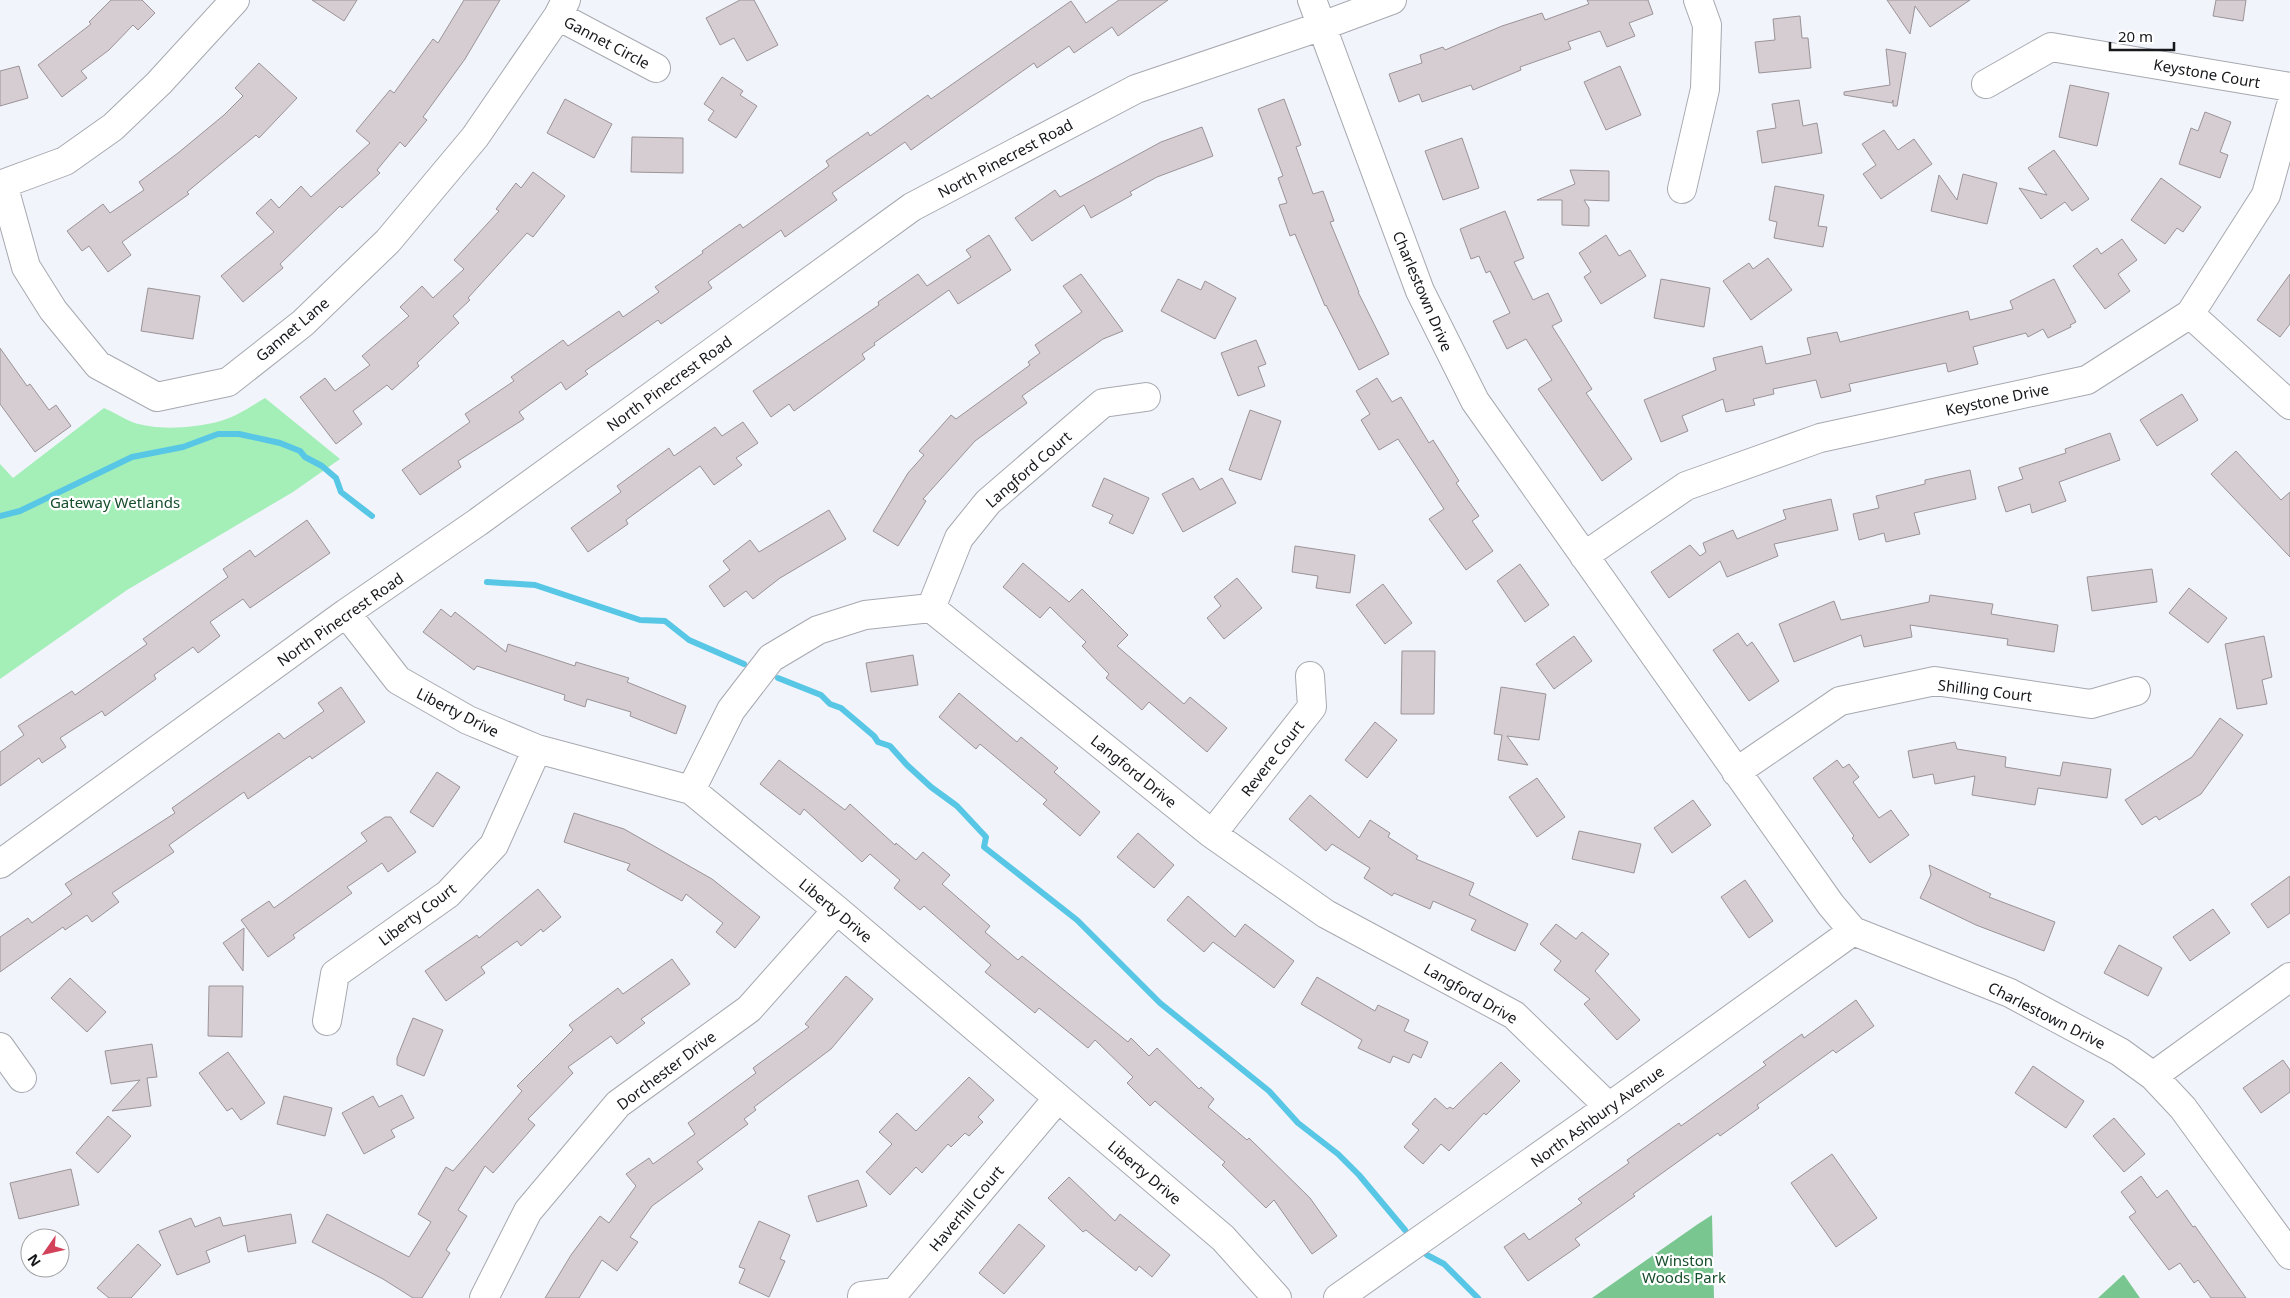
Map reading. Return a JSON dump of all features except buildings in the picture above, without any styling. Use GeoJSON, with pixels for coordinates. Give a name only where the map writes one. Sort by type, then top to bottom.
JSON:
{"type":"FeatureCollection","features":[{"type":"Feature","properties":{"kind":"street"},"geometry":{"type":"LineString","coordinates":[[1,185],[65,161],[114,126],[159,84],[235,0]]}},
{"type":"Feature","properties":{"kind":"street","name":"Charlestown Drive"},"geometry":{"type":"LineString","coordinates":[[1312,0],[1420,291],[1475,401],[1831,905],[1853,931],[2010,993],[2120,1052],[2153,1076],[2183,1108],[2290,1255]]}},
{"type":"Feature","properties":{"kind":"street","name":"North Pinecrest Road"},"geometry":{"type":"LineString","coordinates":[[0,864],[346,613],[478,522],[912,207],[1136,89],[1322,26],[1392,0]]}},
{"type":"Feature","properties":{"kind":"street"},"geometry":{"type":"LineString","coordinates":[[1682,189],[1705,89],[1708,25],[1698,0]]}},
{"type":"Feature","properties":{"kind":"street","name":"Gannet Lane"},"geometry":{"type":"LineString","coordinates":[[1,185],[26,267],[53,310],[98,365],[157,397],[228,382],[303,324],[388,241],[475,137],[562,8]]}},
{"type":"Feature","properties":{"kind":"street","name":"Gannet Circle"},"geometry":{"type":"LineString","coordinates":[[562,8],[656,68]]}},
{"type":"Feature","properties":{"kind":"street","name":"Keystone Court"},"geometry":{"type":"LineString","coordinates":[[1986,84],[2051,47],[2290,87]]}},
{"type":"Feature","properties":{"kind":"street","name":"Keystone Drive"},"geometry":{"type":"LineString","coordinates":[[1584,556],[1686,486],[1820,438],[2087,380],[2190,314],[2266,195],[2290,108]]}},
{"type":"Feature","properties":{"kind":"street"},"geometry":{"type":"LineString","coordinates":[[2190,314],[2290,405]]}},
{"type":"Feature","properties":{"kind":"street","name":"Langford Court"},"geometry":{"type":"LineString","coordinates":[[931,608],[959,538],[988,502],[1104,403],[1146,397]]}},
{"type":"Feature","properties":{"kind":"street"},"geometry":{"type":"LineString","coordinates":[[691,790],[731,710],[771,658],[818,630],[865,615],[931,608]]}},
{"type":"Feature","properties":{"kind":"street","name":"Langford Drive"},"geometry":{"type":"LineString","coordinates":[[931,608],[1212,834],[1326,914],[1514,1014],[1609,1107]]}},
{"type":"Feature","properties":{"kind":"street","name":"Liberty Drive"},"geometry":{"type":"LineString","coordinates":[[346,613],[398,680],[468,720],[537,749],[691,790],[837,910],[1223,1238],[1277,1298]]}},
{"type":"Feature","properties":{"kind":"street","name":"Revere Court"},"geometry":{"type":"LineString","coordinates":[[1212,834],[1312,707],[1310,676]]}},
{"type":"Feature","properties":{"kind":"street","name":"Shilling Court"},"geometry":{"type":"LineString","coordinates":[[1736,772],[1840,701],[1907,687],[1936,682],[2091,704],[2136,691]]}},
{"type":"Feature","properties":{"kind":"street","name":"Liberty Court"},"geometry":{"type":"LineString","coordinates":[[327,1021],[335,974],[448,894],[494,845],[537,749]]}},
{"type":"Feature","properties":{"kind":"street","name":"Dorchester Drive"},"geometry":{"type":"LineString","coordinates":[[484,1298],[528,1211],[618,1104],[749,1009],[837,910]]}},
{"type":"Feature","properties":{"kind":"street","name":"North Ashbury Avenue"},"geometry":{"type":"LineString","coordinates":[[1338,1298],[1609,1107],[1853,931]]}},
{"type":"Feature","properties":{"kind":"street"},"geometry":{"type":"LineString","coordinates":[[2153,1076],[2290,977]]}},
{"type":"Feature","properties":{"kind":"street"},"geometry":{"type":"LineString","coordinates":[[0,1047],[22,1078]]}},
{"type":"Feature","properties":{"kind":"street","name":"Haverhill Court"},"geometry":{"type":"LineString","coordinates":[[862,1296],[895,1292],[1058,1098]]}},
{"type":"Feature","properties":{"kind":"green space","name":"Gateway Wetlands"},"geometry":{"type":"Polygon","coordinates":[[[265,398],[340,459],[293,492],[127,590],[0,679],[0,464],[13,478],[104,408],[142,425],[163,428],[186,427],[230,418],[265,398]]]}},
{"type":"Feature","properties":{"kind":"green space","name":"Winston Woods Park"},"geometry":{"type":"Polygon","coordinates":[[[1712,1215],[1714,1298],[1592,1298],[1698,1224],[1712,1215]]]}},
{"type":"Feature","properties":{"kind":"green space"},"geometry":{"type":"Polygon","coordinates":[[[2123,1275],[2140,1298],[2098,1298],[2123,1275]]]}},
{"type":"Feature","properties":{"kind":"waterway"},"geometry":{"type":"LineString","coordinates":[[0,516],[20,511],[132,457],[183,447],[218,434],[239,434],[280,443],[300,451],[305,457],[322,466],[336,478],[341,492],[372,516]]}},
{"type":"Feature","properties":{"kind":"waterway"},"geometry":{"type":"LineString","coordinates":[[487,582],[535,585],[640,620],[665,621],[689,640],[744,664]]}},
{"type":"Feature","properties":{"kind":"waterway"},"geometry":{"type":"LineString","coordinates":[[778,678],[821,695],[830,704],[841,708],[874,736],[878,742],[890,746],[931,787],[957,806],[986,837],[984,847],[1077,920],[1160,1003],[1269,1091],[1298,1123],[1338,1154],[1359,1175],[1405,1230]]}},
{"type":"Feature","properties":{"kind":"waterway"},"geometry":{"type":"LineString","coordinates":[[1427,1255],[1444,1264],[1478,1298]]}}]}
